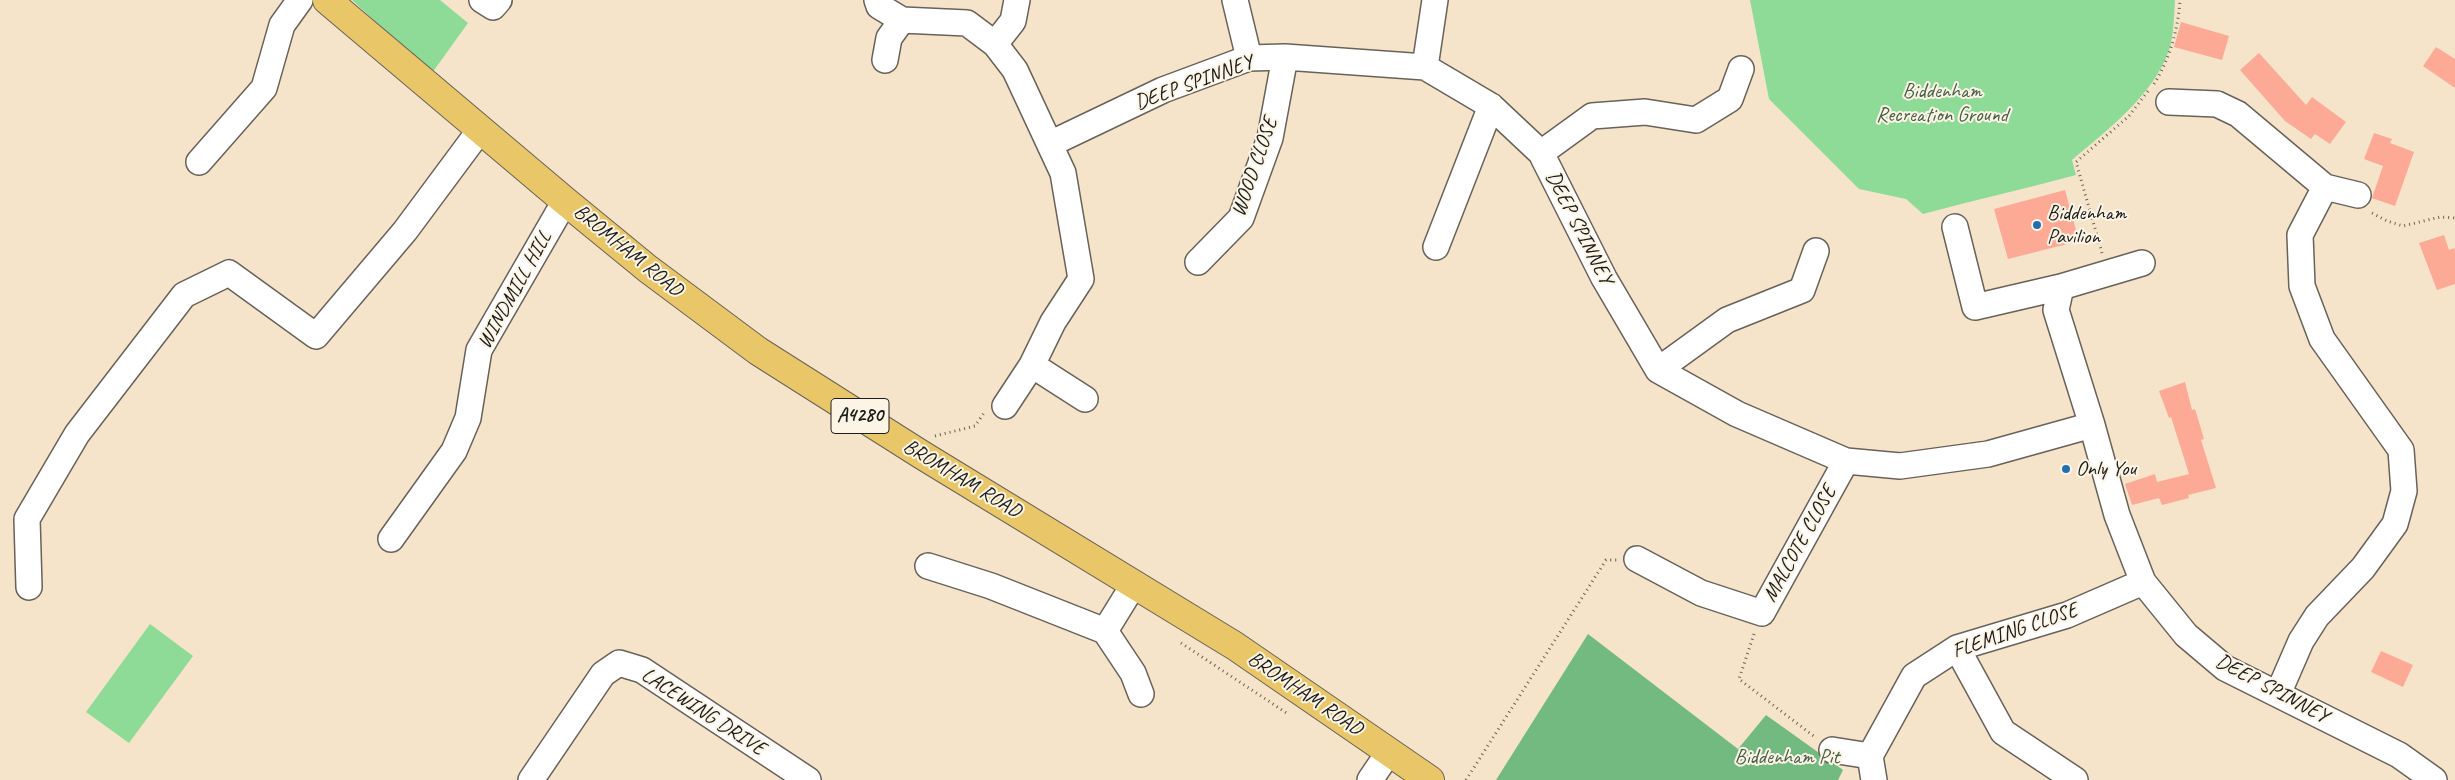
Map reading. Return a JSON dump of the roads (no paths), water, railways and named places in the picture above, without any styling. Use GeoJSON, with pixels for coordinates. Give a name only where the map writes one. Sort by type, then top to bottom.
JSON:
{"type":"FeatureCollection","features":[{"type":"Feature","properties":{"kind":"main road","name":"BROMHAM ROAD"},"geometry":{"type":"LineString","coordinates":[[327,0],[648,269],[758,351],[922,455],[1235,646],[1430,780]]}},
{"type":"Feature","properties":{"kind":"street"},"geometry":{"type":"LineString","coordinates":[[199,162],[264,88],[282,25],[300,0]]}},
{"type":"Feature","properties":{"kind":"street"},"geometry":{"type":"LineString","coordinates":[[482,0],[492,7],[499,0]]}},
{"type":"Feature","properties":{"kind":"street"},"geometry":{"type":"LineString","coordinates":[[877,0],[879,6],[902,20],[967,23],[995,44],[1015,70],[1063,173],[1081,278],[1053,322],[1032,365],[1005,406]]}},
{"type":"Feature","properties":{"kind":"street"},"geometry":{"type":"LineString","coordinates":[[995,44],[1012,21],[1017,0]]}},
{"type":"Feature","properties":{"kind":"street"},"geometry":{"type":"LineString","coordinates":[[1235,0],[1249,58]]}},
{"type":"Feature","properties":{"kind":"street"},"geometry":{"type":"LineString","coordinates":[[1425,67],[1434,0]]}},
{"type":"Feature","properties":{"kind":"street"},"geometry":{"type":"LineString","coordinates":[[885,60],[889,38],[902,20]]}},
{"type":"Feature","properties":{"kind":"street","name":"DEEP SPINNEY"},"geometry":{"type":"LineString","coordinates":[[1050,144],[1163,90],[1249,58],[1285,57],[1425,67],[1491,106],[1541,153],[1604,278],[1658,370]]}},
{"type":"Feature","properties":{"kind":"street","name":"WOOD CLOSE"},"geometry":{"type":"LineString","coordinates":[[1198,262],[1241,218],[1270,138],[1285,57]]}},
{"type":"Feature","properties":{"kind":"street"},"geometry":{"type":"LineString","coordinates":[[1541,153],[1592,116],[1645,112],[1696,120],[1730,99],[1741,69]]}},
{"type":"Feature","properties":{"kind":"street"},"geometry":{"type":"LineString","coordinates":[[2170,102],[2217,104],[2238,114],[2325,187],[2358,195]]}},
{"type":"Feature","properties":{"kind":"street"},"geometry":{"type":"LineString","coordinates":[[1436,247],[1491,106]]}},
{"type":"Feature","properties":{"kind":"street"},"geometry":{"type":"LineString","coordinates":[[29,587],[27,519],[77,434],[184,296],[229,273],[316,336],[405,231],[480,130]]}},
{"type":"Feature","properties":{"kind":"street"},"geometry":{"type":"LineString","coordinates":[[2278,694],[2301,642],[2317,616],[2363,568],[2395,524],[2404,491],[2401,450],[2322,339],[2302,286],[2300,235],[2325,187]]}},
{"type":"Feature","properties":{"kind":"street","name":"WINDMILL HILL"},"geometry":{"type":"LineString","coordinates":[[391,539],[454,451],[468,418],[479,350],[565,201]]}},
{"type":"Feature","properties":{"kind":"street"},"geometry":{"type":"LineString","coordinates":[[1955,227],[1975,307],[2059,298],[2142,263]]}},
{"type":"Feature","properties":{"kind":"street"},"geometry":{"type":"LineString","coordinates":[[1816,251],[1802,290],[1728,320],[1658,370],[1737,414],[1846,460],[1900,466],[1988,454],[2092,425]]}},
{"type":"Feature","properties":{"kind":"street","name":"DEEP SPINNEY"},"geometry":{"type":"LineString","coordinates":[[2059,298],[2117,515],[2143,582],[2192,641],[2225,668],[2399,755],[2424,777]]}},
{"type":"Feature","properties":{"kind":"street"},"geometry":{"type":"LineString","coordinates":[[1032,365],[1086,399]]}},
{"type":"Feature","properties":{"kind":"street","name":"MALCOTE CLOSE"},"geometry":{"type":"LineString","coordinates":[[1637,559],[1701,592],[1762,613],[1846,460]]}},
{"type":"Feature","properties":{"kind":"street"},"geometry":{"type":"LineString","coordinates":[[928,566],[991,586],[1105,631],[1133,673],[1141,694]]}},
{"type":"Feature","properties":{"kind":"street","name":"FLEMING CLOSE"},"geometry":{"type":"LineString","coordinates":[[1870,756],[1914,676],[1957,648],[2067,615],[2143,582]]}},
{"type":"Feature","properties":{"kind":"street"},"geometry":{"type":"LineString","coordinates":[[1105,631],[1134,584]]}},
{"type":"Feature","properties":{"kind":"street"},"geometry":{"type":"LineString","coordinates":[[1957,648],[2003,732],[2075,780]]}},
{"type":"Feature","properties":{"kind":"street","name":"LACEWING DRIVE"},"geometry":{"type":"LineString","coordinates":[[530,780],[603,674],[619,663],[642,670],[808,780]]}},
{"type":"Feature","properties":{"kind":"street"},"geometry":{"type":"LineString","coordinates":[[1832,750],[1870,756],[1874,780]]}},
{"type":"Feature","properties":{"kind":"street"},"geometry":{"type":"LineString","coordinates":[[1370,780],[1389,752]]}},
{"type":"Feature","properties":{"kind":"place","name":"Biddenham Pavilion"},"geometry":{"type":"Point","coordinates":[2037,225]}},
{"type":"Feature","properties":{"kind":"place","name":"Only You"},"geometry":{"type":"Point","coordinates":[2066,469]}},
{"type":"Feature","properties":{"kind":"park label","name":"Biddenham Recreation Ground"},"geometry":{"type":"Point","coordinates":[1942,103]}},
{"type":"Feature","properties":{"kind":"park label","name":"Biddenham Pit"},"geometry":{"type":"Point","coordinates":[1787,757]}}]}
